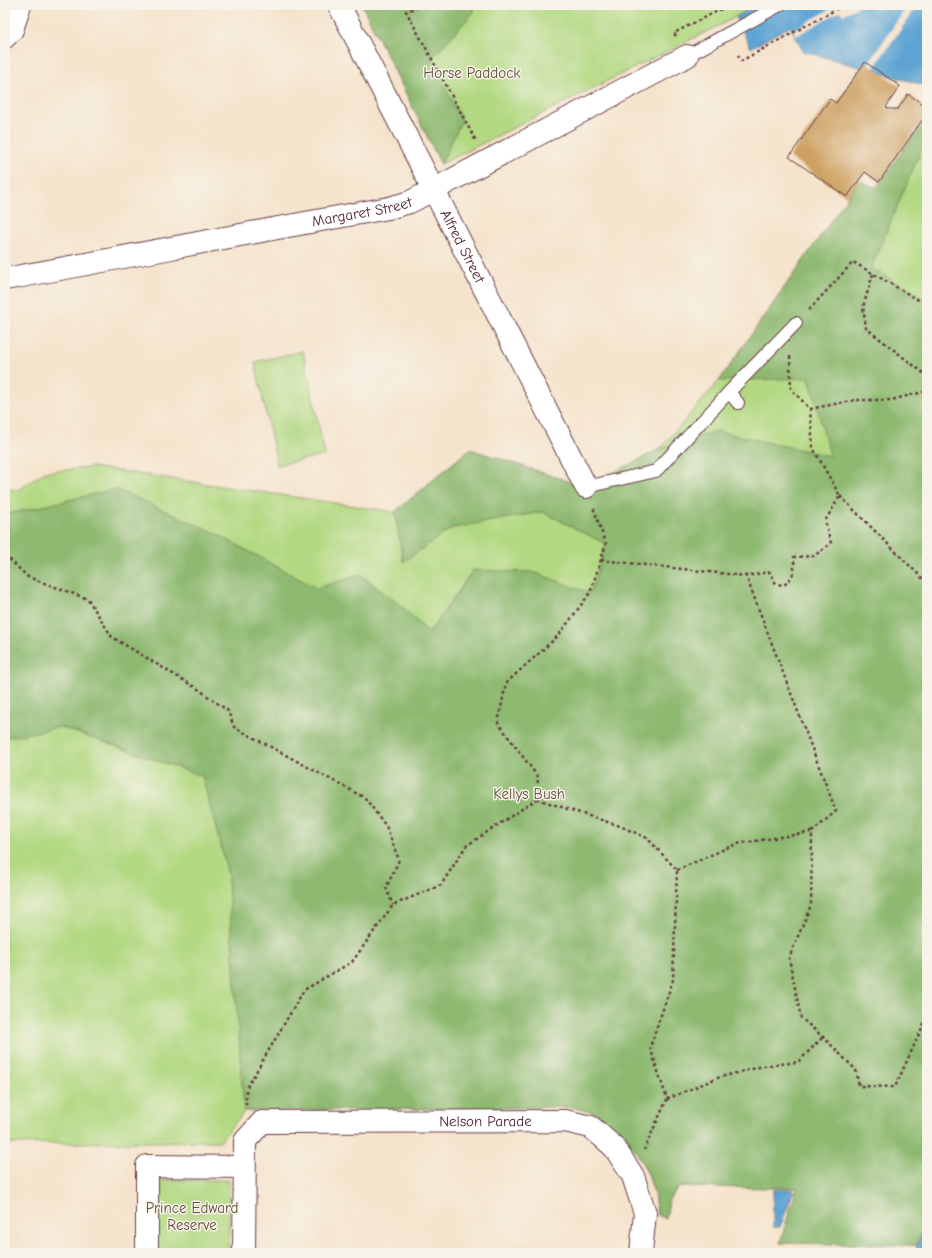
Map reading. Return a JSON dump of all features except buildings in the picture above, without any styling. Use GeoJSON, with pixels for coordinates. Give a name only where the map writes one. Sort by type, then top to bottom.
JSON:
{"type":"FeatureCollection","features":[{"type":"Feature","properties":{"kind":"street"},"geometry":{"type":"LineString","coordinates":[[5,37],[12,30],[20,5]]}},
{"type":"Feature","properties":{"kind":"street","name":"Alfred Street"},"geometry":{"type":"LineString","coordinates":[[339,5],[586,487]]}},
{"type":"Feature","properties":{"kind":"street","name":"Margaret Street"},"geometry":{"type":"LineString","coordinates":[[5,279],[389,208],[410,202],[687,56]]}},
{"type":"Feature","properties":{"kind":"street","name":"Nelson Parade"},"geometry":{"type":"LineString","coordinates":[[245,1141],[262,1122],[565,1122],[591,1127],[614,1147],[633,1176],[645,1213],[641,1253]]}},
{"type":"Feature","properties":{"kind":"street"},"geometry":{"type":"LineString","coordinates":[[244,1253],[245,1141]]}},
{"type":"Feature","properties":{"kind":"street"},"geometry":{"type":"LineString","coordinates":[[147,1253],[147,1166],[244,1167]]}},
{"type":"Feature","properties":{"kind":"lane"},"geometry":{"type":"LineString","coordinates":[[687,56],[780,5]]}},
{"type":"Feature","properties":{"kind":"lane"},"geometry":{"type":"LineString","coordinates":[[586,487],[656,471],[729,392],[793,327]]}},
{"type":"Feature","properties":{"kind":"lane"},"geometry":{"type":"LineString","coordinates":[[729,392],[738,403]]}},
{"type":"Feature","properties":{"kind":"path"},"geometry":{"type":"LineString","coordinates":[[424,5],[406,11],[487,161]]}},
{"type":"Feature","properties":{"kind":"path"},"geometry":{"type":"LineString","coordinates":[[687,56],[674,33],[728,5]]}},
{"type":"Feature","properties":{"kind":"path"},"geometry":{"type":"LineString","coordinates":[[738,55],[741,61],[844,5]]}},
{"type":"Feature","properties":{"kind":"path"},"geometry":{"type":"LineString","coordinates":[[927,306],[853,262],[793,327],[791,389],[810,409],[813,448],[840,496],[927,583]]}},
{"type":"Feature","properties":{"kind":"path"},"geometry":{"type":"LineString","coordinates":[[873,274],[863,307],[866,328],[927,376]]}},
{"type":"Feature","properties":{"kind":"path"},"geometry":{"type":"LineString","coordinates":[[922,302],[927,301]]}},
{"type":"Feature","properties":{"kind":"path"},"geometry":{"type":"LineString","coordinates":[[810,409],[855,400],[890,400],[927,391]]}},
{"type":"Feature","properties":{"kind":"path"},"geometry":{"type":"LineString","coordinates":[[537,799],[538,777],[498,723],[506,683],[558,636],[590,593],[606,544],[586,487]]}},
{"type":"Feature","properties":{"kind":"path"},"geometry":{"type":"LineString","coordinates":[[601,560],[746,576],[770,572],[776,584],[784,585],[791,579],[794,571],[794,557],[814,556],[831,543],[826,521],[840,496]]}},
{"type":"Feature","properties":{"kind":"path"},"geometry":{"type":"LineString","coordinates":[[5,555],[28,577],[88,599],[112,637],[198,689],[228,712],[234,727],[365,798],[386,826],[399,860],[386,888],[393,905]]}},
{"type":"Feature","properties":{"kind":"path"},"geometry":{"type":"LineString","coordinates":[[677,870],[736,844],[812,832],[836,811],[746,576]]}},
{"type":"Feature","properties":{"kind":"path"},"geometry":{"type":"LineString","coordinates":[[245,1141],[246,1089],[304,990],[352,962],[393,905],[442,884],[466,846],[537,799]]}},
{"type":"Feature","properties":{"kind":"path"},"geometry":{"type":"LineString","coordinates":[[537,799],[620,826],[647,838],[677,870],[673,980],[650,1047],[667,1099],[633,1176]]}},
{"type":"Feature","properties":{"kind":"path"},"geometry":{"type":"LineString","coordinates":[[812,832],[811,905],[789,958],[801,1018],[823,1037],[856,1070],[859,1086],[895,1087],[927,1017]]}},
{"type":"Feature","properties":{"kind":"path"},"geometry":{"type":"LineString","coordinates":[[667,1099],[717,1078],[763,1066],[798,1062],[823,1037]]}},
{"type":"Feature","properties":{"kind":"green space","name":"Horse Paddock"},"geometry":{"type":"Polygon","coordinates":[[[362,5],[757,5],[736,17],[441,164],[362,5]]]}},
{"type":"Feature","properties":{"kind":"green space"},"geometry":{"type":"Polygon","coordinates":[[[362,5],[474,5],[474,12],[431,59],[462,120],[441,164],[362,5]]]}},
{"type":"Feature","properties":{"kind":"green space","name":"Kellys Bush"},"geometry":{"type":"Polygon","coordinates":[[[927,117],[927,1219],[917,1245],[780,1243],[797,1188],[679,1187],[669,1199],[666,1219],[657,1215],[654,1193],[648,1174],[636,1151],[611,1125],[595,1113],[571,1107],[245,1111],[220,1141],[5,1144],[5,489],[18,490],[45,472],[92,467],[395,512],[470,449],[586,487],[660,449],[719,381],[859,181],[876,188],[927,117]]]}},
{"type":"Feature","properties":{"kind":"green space","name":"Kellys Bush"},"geometry":{"type":"Polygon","coordinates":[[[927,117],[927,136],[871,268],[927,300],[927,1219],[917,1245],[780,1243],[797,1188],[679,1187],[669,1199],[666,1219],[657,1215],[654,1193],[648,1174],[636,1151],[611,1125],[595,1113],[571,1107],[244,1111],[227,870],[202,776],[60,727],[5,738],[5,514],[116,489],[213,532],[316,588],[361,575],[404,608],[429,633],[473,570],[533,572],[590,593],[606,544],[543,512],[452,528],[403,562],[395,512],[470,449],[586,487],[660,449],[716,431],[830,456],[809,378],[719,381],[859,181],[876,188],[927,117]]]}},
{"type":"Feature","properties":{"kind":"green space"},"geometry":{"type":"Polygon","coordinates":[[[303,351],[325,455],[277,465],[255,362],[303,351]]]}},
{"type":"Feature","properties":{"kind":"green space","name":"Prince Edward Reserve"},"geometry":{"type":"Polygon","coordinates":[[[155,1180],[229,1180],[229,1253],[155,1253],[155,1180]]]}},
{"type":"Feature","properties":{"kind":"water"},"geometry":{"type":"Polygon","coordinates":[[[757,5],[927,5],[927,86],[803,51],[790,26],[751,48],[736,17],[757,5]]]}},
{"type":"Feature","properties":{"kind":"water"},"geometry":{"type":"Polygon","coordinates":[[[773,1190],[794,1190],[780,1227],[773,1227],[773,1190]]]}},
{"type":"Feature","properties":{"kind":"water"},"geometry":{"type":"Polygon","coordinates":[[[927,1219],[927,1253],[916,1253],[917,1245],[927,1219]]]}},
{"type":"Feature","properties":{"kind":"pier"},"geometry":{"type":"Polygon","coordinates":[[[838,5],[861,5],[843,15],[840,11],[796,36],[793,30],[838,5]]]}},
{"type":"Feature","properties":{"kind":"pier"},"geometry":{"type":"Polygon","coordinates":[[[908,5],[918,5],[872,70],[865,68],[908,5]]]}}]}
